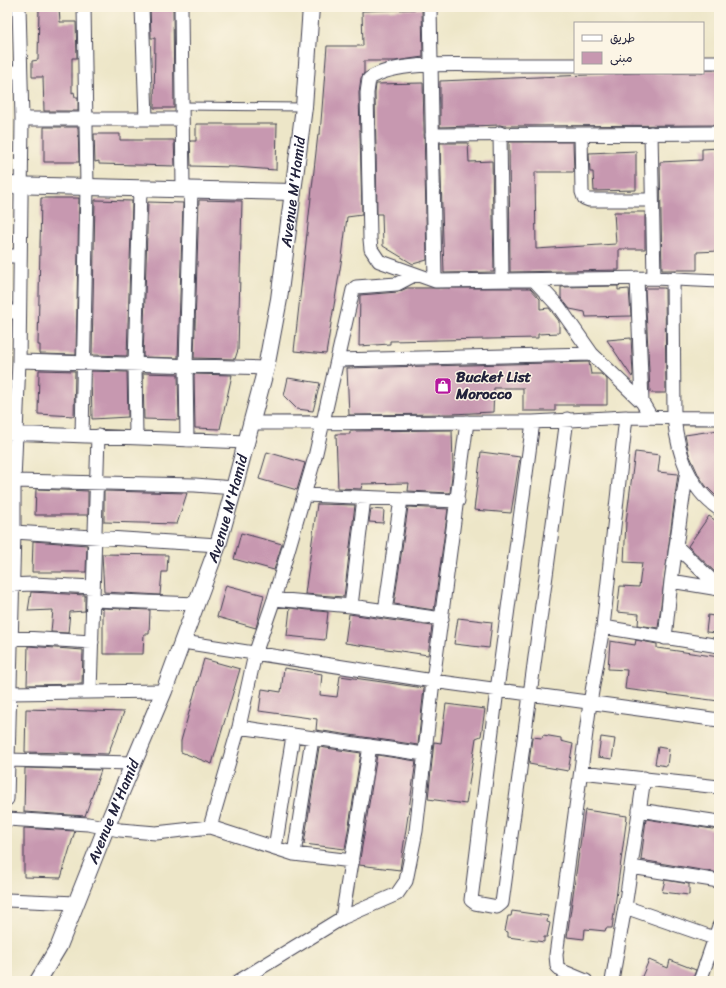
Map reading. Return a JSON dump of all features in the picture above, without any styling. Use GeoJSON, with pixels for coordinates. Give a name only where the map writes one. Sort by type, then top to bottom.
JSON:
{"type":"FeatureCollection","features":[{"type":"Feature","properties":{"kind":"street"},"geometry":{"type":"LineString","coordinates":[[7,799],[9,585],[14,481],[11,433],[15,366],[13,312],[20,256],[14,186],[22,119],[19,7]]}},
{"type":"Feature","properties":{"kind":"street"},"geometry":{"type":"LineString","coordinates":[[82,436],[87,187],[84,7]]}},
{"type":"Feature","properties":{"kind":"street"},"geometry":{"type":"LineString","coordinates":[[142,7],[146,118]]}},
{"type":"Feature","properties":{"kind":"street"},"geometry":{"type":"LineString","coordinates":[[181,7],[182,112],[187,190],[187,440]]}},
{"type":"Feature","properties":{"kind":"street","name":"Avenue M'Hamid"},"geometry":{"type":"LineString","coordinates":[[38,981],[59,946],[183,642],[218,545],[247,442],[266,368],[279,299],[304,107],[311,7]]}},
{"type":"Feature","properties":{"kind":"street"},"geometry":{"type":"LineString","coordinates":[[430,7],[435,281]]}},
{"type":"Feature","properties":{"kind":"street"},"geometry":{"type":"LineString","coordinates":[[704,62],[719,62]]}},
{"type":"Feature","properties":{"kind":"street"},"geometry":{"type":"LineString","coordinates":[[574,65],[431,64],[376,74],[370,79],[367,93],[371,249],[379,261],[414,275],[435,281],[638,278],[673,278],[719,281]]}},
{"type":"Feature","properties":{"kind":"street"},"geometry":{"type":"LineString","coordinates":[[7,72],[20,72]]}},
{"type":"Feature","properties":{"kind":"street"},"geometry":{"type":"LineString","coordinates":[[22,119],[146,118],[182,112]]}},
{"type":"Feature","properties":{"kind":"street"},"geometry":{"type":"LineString","coordinates":[[432,135],[500,133],[719,133]]}},
{"type":"Feature","properties":{"kind":"street"},"geometry":{"type":"LineString","coordinates":[[500,133],[502,280]]}},
{"type":"Feature","properties":{"kind":"street"},"geometry":{"type":"LineString","coordinates":[[581,134],[582,192],[584,198],[589,200],[652,200]]}},
{"type":"Feature","properties":{"kind":"street"},"geometry":{"type":"LineString","coordinates":[[651,134],[654,278]]}},
{"type":"Feature","properties":{"kind":"street"},"geometry":{"type":"LineString","coordinates":[[14,186],[293,192]]}},
{"type":"Feature","properties":{"kind":"street"},"geometry":{"type":"LineString","coordinates":[[136,438],[135,365],[140,189]]}},
{"type":"Feature","properties":{"kind":"street"},"geometry":{"type":"LineString","coordinates":[[7,256],[20,256]]}},
{"type":"Feature","properties":{"kind":"street"},"geometry":{"type":"LineString","coordinates":[[210,827],[239,728],[255,654],[274,599],[304,495],[323,422],[353,290],[356,287],[397,284],[414,275]]}},
{"type":"Feature","properties":{"kind":"street"},"geometry":{"type":"LineString","coordinates":[[638,278],[642,402]]}},
{"type":"Feature","properties":{"kind":"street"},"geometry":{"type":"LineString","coordinates":[[673,278],[674,418],[679,448],[687,470],[705,496],[719,509]]}},
{"type":"Feature","properties":{"kind":"street"},"geometry":{"type":"LineString","coordinates":[[534,280],[559,308],[592,354],[642,402],[651,417]]}},
{"type":"Feature","properties":{"kind":"street"},"geometry":{"type":"LineString","coordinates":[[337,360],[592,354]]}},
{"type":"Feature","properties":{"kind":"street"},"geometry":{"type":"LineString","coordinates":[[15,366],[83,363],[266,368]]}},
{"type":"Feature","properties":{"kind":"street"},"geometry":{"type":"LineString","coordinates":[[252,423],[533,422],[566,419],[626,417],[719,418]]}},
{"type":"Feature","properties":{"kind":"street"},"geometry":{"type":"LineString","coordinates":[[586,981],[562,971],[557,966],[556,955],[590,703],[603,627],[626,417]]}},
{"type":"Feature","properties":{"kind":"street"},"geometry":{"type":"LineString","coordinates":[[533,422],[497,690],[471,900],[476,904],[497,907],[502,903],[566,419]]}},
{"type":"Feature","properties":{"kind":"street"},"geometry":{"type":"LineString","coordinates":[[239,981],[342,918],[397,894],[406,881],[416,831],[433,681],[458,501],[467,422]]}},
{"type":"Feature","properties":{"kind":"street"},"geometry":{"type":"LineString","coordinates":[[11,433],[247,442]]}},
{"type":"Feature","properties":{"kind":"street"},"geometry":{"type":"LineString","coordinates":[[90,692],[98,436]]}},
{"type":"Feature","properties":{"kind":"street"},"geometry":{"type":"LineString","coordinates":[[665,638],[671,581],[687,470]]}},
{"type":"Feature","properties":{"kind":"street"},"geometry":{"type":"LineString","coordinates":[[14,481],[195,485],[234,488]]}},
{"type":"Feature","properties":{"kind":"street"},"geometry":{"type":"LineString","coordinates":[[304,495],[458,501]]}},
{"type":"Feature","properties":{"kind":"street"},"geometry":{"type":"LineString","coordinates":[[351,606],[364,498]]}},
{"type":"Feature","properties":{"kind":"street"},"geometry":{"type":"LineString","coordinates":[[385,611],[401,499]]}},
{"type":"Feature","properties":{"kind":"street"},"geometry":{"type":"LineString","coordinates":[[11,526],[95,538],[218,545]]}},
{"type":"Feature","properties":{"kind":"street"},"geometry":{"type":"LineString","coordinates":[[676,546],[719,588]]}},
{"type":"Feature","properties":{"kind":"street"},"geometry":{"type":"LineString","coordinates":[[671,581],[719,588]]}},
{"type":"Feature","properties":{"kind":"street"},"geometry":{"type":"LineString","coordinates":[[9,585],[33,584],[93,587]]}},
{"type":"Feature","properties":{"kind":"street"},"geometry":{"type":"LineString","coordinates":[[274,599],[351,606],[442,619]]}},
{"type":"Feature","properties":{"kind":"street"},"geometry":{"type":"LineString","coordinates":[[93,600],[197,604]]}},
{"type":"Feature","properties":{"kind":"street"},"geometry":{"type":"LineString","coordinates":[[603,627],[719,646]]}},
{"type":"Feature","properties":{"kind":"street"},"geometry":{"type":"LineString","coordinates":[[9,637],[92,642]]}},
{"type":"Feature","properties":{"kind":"street"},"geometry":{"type":"LineString","coordinates":[[183,642],[433,681],[719,720]]}},
{"type":"Feature","properties":{"kind":"street"},"geometry":{"type":"LineString","coordinates":[[8,693],[164,691]]}},
{"type":"Feature","properties":{"kind":"street"},"geometry":{"type":"LineString","coordinates":[[239,728],[424,754]]}},
{"type":"Feature","properties":{"kind":"street"},"geometry":{"type":"LineString","coordinates":[[275,848],[293,736]]}},
{"type":"Feature","properties":{"kind":"street"},"geometry":{"type":"LineString","coordinates":[[294,854],[312,739]]}},
{"type":"Feature","properties":{"kind":"street"},"geometry":{"type":"LineString","coordinates":[[342,918],[370,746]]}},
{"type":"Feature","properties":{"kind":"street"},"geometry":{"type":"LineString","coordinates":[[8,760],[133,763]]}},
{"type":"Feature","properties":{"kind":"street"},"geometry":{"type":"LineString","coordinates":[[581,772],[719,787]]}},
{"type":"Feature","properties":{"kind":"street"},"geometry":{"type":"LineString","coordinates":[[612,981],[625,907],[644,778]]}},
{"type":"Feature","properties":{"kind":"street"},"geometry":{"type":"LineString","coordinates":[[639,810],[719,822]]}},
{"type":"Feature","properties":{"kind":"street"},"geometry":{"type":"LineString","coordinates":[[7,819],[88,824],[106,828],[156,832],[210,827],[294,854],[352,861]]}},
{"type":"Feature","properties":{"kind":"street"},"geometry":{"type":"LineString","coordinates":[[631,867],[719,881]]}},
{"type":"Feature","properties":{"kind":"street"},"geometry":{"type":"LineString","coordinates":[[7,900],[76,903]]}},
{"type":"Feature","properties":{"kind":"street"},"geometry":{"type":"LineString","coordinates":[[625,907],[717,932],[700,981]]}},
{"type":"Feature","properties":{"kind":"lane"},"geometry":{"type":"LineString","coordinates":[[182,112],[304,107]]}},
{"type":"Feature","properties":{"kind":"building"},"geometry":{"type":"Polygon","coordinates":[[[39,7],[59,7],[60,22],[76,22],[77,58],[72,58],[72,93],[74,92],[75,97],[78,97],[78,111],[44,111],[43,77],[32,77],[32,61],[38,60],[39,7]]]}},
{"type":"Feature","properties":{"kind":"building"},"geometry":{"type":"Polygon","coordinates":[[[150,7],[173,7],[174,108],[154,108],[155,38],[151,38],[150,7]]]}},
{"type":"Feature","properties":{"kind":"building"},"geometry":{"type":"Polygon","coordinates":[[[422,9],[423,57],[395,61],[364,61],[364,73],[361,78],[359,93],[362,215],[347,217],[326,354],[294,351],[318,134],[320,134],[327,46],[363,46],[362,11],[422,9]]]}},
{"type":"Feature","properties":{"kind":"building"},"geometry":{"type":"Polygon","coordinates":[[[704,70],[719,70],[719,125],[500,125],[440,127],[440,81],[611,74],[704,74],[704,70]]]}},
{"type":"Feature","properties":{"kind":"building"},"geometry":{"type":"Polygon","coordinates":[[[423,83],[427,260],[413,264],[383,246],[382,214],[377,214],[375,93],[376,84],[423,83]]]}},
{"type":"Feature","properties":{"kind":"building"},"geometry":{"type":"Polygon","coordinates":[[[196,124],[277,124],[276,170],[191,166],[190,141],[196,141],[196,124]]]}},
{"type":"Feature","properties":{"kind":"building"},"geometry":{"type":"Polygon","coordinates":[[[44,127],[78,127],[79,162],[44,162],[44,127]]]}},
{"type":"Feature","properties":{"kind":"building"},"geometry":{"type":"Polygon","coordinates":[[[94,134],[120,134],[120,140],[174,140],[175,166],[99,164],[99,161],[95,162],[94,134]]]}},
{"type":"Feature","properties":{"kind":"building"},"geometry":{"type":"Polygon","coordinates":[[[509,142],[573,142],[574,172],[535,172],[536,249],[616,244],[614,212],[645,212],[645,249],[619,249],[619,270],[510,272],[509,142]]]}},
{"type":"Feature","properties":{"kind":"building"},"geometry":{"type":"Polygon","coordinates":[[[440,143],[468,143],[469,162],[492,161],[494,272],[444,273],[440,143]]]}},
{"type":"Feature","properties":{"kind":"building"},"geometry":{"type":"Polygon","coordinates":[[[719,148],[719,251],[697,252],[697,270],[662,270],[660,162],[702,160],[702,149],[719,148]]]}},
{"type":"Feature","properties":{"kind":"building"},"geometry":{"type":"Polygon","coordinates":[[[636,151],[636,190],[594,191],[593,172],[590,172],[589,153],[636,151]]]}},
{"type":"Feature","properties":{"kind":"building"},"geometry":{"type":"Polygon","coordinates":[[[41,198],[79,198],[76,355],[40,354],[40,345],[38,345],[41,198]]]}},
{"type":"Feature","properties":{"kind":"building"},"geometry":{"type":"Polygon","coordinates":[[[95,200],[132,201],[127,356],[92,355],[95,200]]]}},
{"type":"Feature","properties":{"kind":"building"},"geometry":{"type":"Polygon","coordinates":[[[199,200],[242,201],[238,350],[235,359],[194,358],[199,200]]]}},
{"type":"Feature","properties":{"kind":"building"},"geometry":{"type":"Polygon","coordinates":[[[148,202],[183,203],[178,358],[143,357],[148,202]]]}},
{"type":"Feature","properties":{"kind":"building"},"geometry":{"type":"Polygon","coordinates":[[[618,286],[618,290],[629,289],[631,316],[586,317],[585,312],[570,309],[561,298],[561,287],[618,286]]]}},
{"type":"Feature","properties":{"kind":"building"},"geometry":{"type":"Polygon","coordinates":[[[407,288],[530,288],[540,299],[540,309],[549,308],[559,321],[559,333],[538,334],[538,338],[390,341],[390,344],[359,346],[360,295],[398,292],[407,288]]]}},
{"type":"Feature","properties":{"kind":"building"},"geometry":{"type":"Polygon","coordinates":[[[645,288],[665,288],[666,393],[650,392],[645,288]]]}},
{"type":"Feature","properties":{"kind":"building"},"geometry":{"type":"Polygon","coordinates":[[[631,338],[633,374],[632,377],[607,340],[631,338]]]}},
{"type":"Feature","properties":{"kind":"building"},"geometry":{"type":"Polygon","coordinates":[[[589,362],[591,374],[601,374],[607,379],[607,405],[555,405],[555,411],[523,411],[523,388],[494,388],[493,412],[349,415],[347,368],[589,362]]]}},
{"type":"Feature","properties":{"kind":"building"},"geometry":{"type":"Polygon","coordinates":[[[39,370],[75,371],[74,416],[38,414],[39,370]]]}},
{"type":"Feature","properties":{"kind":"building"},"geometry":{"type":"Polygon","coordinates":[[[91,371],[127,372],[128,417],[92,419],[91,371]]]}},
{"type":"Feature","properties":{"kind":"building"},"geometry":{"type":"Polygon","coordinates":[[[143,373],[178,374],[179,420],[144,419],[143,373]]]}},
{"type":"Feature","properties":{"kind":"building"},"geometry":{"type":"Polygon","coordinates":[[[194,374],[232,375],[220,429],[195,428],[194,374]]]}},
{"type":"Feature","properties":{"kind":"building"},"geometry":{"type":"Polygon","coordinates":[[[288,378],[320,383],[313,411],[297,409],[284,396],[288,378]]]}},
{"type":"Feature","properties":{"kind":"building"},"geometry":{"type":"Polygon","coordinates":[[[452,430],[453,467],[450,493],[408,491],[409,483],[362,484],[361,489],[338,488],[336,434],[350,434],[350,431],[452,430]]]}},
{"type":"Feature","properties":{"kind":"building"},"geometry":{"type":"Polygon","coordinates":[[[719,430],[719,499],[706,486],[699,476],[689,454],[685,435],[719,430]]]}},
{"type":"Feature","properties":{"kind":"building"},"geometry":{"type":"Polygon","coordinates":[[[267,452],[305,463],[297,490],[259,479],[267,452]]]}},
{"type":"Feature","properties":{"kind":"building"},"geometry":{"type":"Polygon","coordinates":[[[481,452],[520,457],[511,513],[474,510],[481,452]]]}},
{"type":"Feature","properties":{"kind":"building"},"geometry":{"type":"Polygon","coordinates":[[[635,452],[660,455],[658,472],[678,474],[658,628],[638,625],[639,614],[617,612],[620,586],[639,587],[642,563],[624,562],[626,522],[635,452]]]}},
{"type":"Feature","properties":{"kind":"building"},"geometry":{"type":"Polygon","coordinates":[[[36,489],[88,491],[88,515],[35,515],[36,489]]]}},
{"type":"Feature","properties":{"kind":"building"},"geometry":{"type":"Polygon","coordinates":[[[104,491],[187,493],[177,524],[104,522],[104,491]]]}},
{"type":"Feature","properties":{"kind":"building"},"geometry":{"type":"Polygon","coordinates":[[[317,504],[355,505],[344,597],[305,594],[317,504]]]}},
{"type":"Feature","properties":{"kind":"building"},"geometry":{"type":"Polygon","coordinates":[[[408,507],[448,509],[434,610],[394,604],[408,507]]]}},
{"type":"Feature","properties":{"kind":"building"},"geometry":{"type":"Polygon","coordinates":[[[371,509],[384,510],[383,523],[369,522],[371,509]]]}},
{"type":"Feature","properties":{"kind":"building"},"geometry":{"type":"Polygon","coordinates":[[[709,516],[719,523],[719,576],[688,546],[709,516]]]}},
{"type":"Feature","properties":{"kind":"building"},"geometry":{"type":"Polygon","coordinates":[[[241,533],[282,544],[274,570],[234,559],[241,533]]]}},
{"type":"Feature","properties":{"kind":"building"},"geometry":{"type":"Polygon","coordinates":[[[33,541],[87,545],[86,572],[32,572],[33,541]]]}},
{"type":"Feature","properties":{"kind":"building"},"geometry":{"type":"Polygon","coordinates":[[[102,554],[168,555],[167,572],[162,572],[160,595],[104,592],[102,554]]]}},
{"type":"Feature","properties":{"kind":"building"},"geometry":{"type":"Polygon","coordinates":[[[226,585],[264,595],[256,628],[217,617],[226,585]]]}},
{"type":"Feature","properties":{"kind":"building"},"geometry":{"type":"Polygon","coordinates":[[[31,592],[85,595],[85,611],[70,612],[68,633],[51,632],[53,610],[28,611],[31,592]]]}},
{"type":"Feature","properties":{"kind":"building"},"geometry":{"type":"Polygon","coordinates":[[[101,608],[150,610],[149,634],[144,634],[143,654],[103,654],[103,609],[101,608]]]}},
{"type":"Feature","properties":{"kind":"building"},"geometry":{"type":"Polygon","coordinates":[[[290,608],[328,612],[325,640],[287,636],[290,608]]]}},
{"type":"Feature","properties":{"kind":"building"},"geometry":{"type":"Polygon","coordinates":[[[349,614],[432,626],[428,655],[345,643],[349,614]]]}},
{"type":"Feature","properties":{"kind":"building"},"geometry":{"type":"Polygon","coordinates":[[[708,615],[719,617],[717,633],[706,632],[708,615]]]}},
{"type":"Feature","properties":{"kind":"building"},"geometry":{"type":"Polygon","coordinates":[[[458,618],[492,622],[489,648],[454,644],[458,618]]]}},
{"type":"Feature","properties":{"kind":"building"},"geometry":{"type":"Polygon","coordinates":[[[636,640],[657,644],[657,648],[719,657],[719,701],[625,689],[627,670],[608,669],[610,641],[635,645],[636,640]]]}},
{"type":"Feature","properties":{"kind":"building"},"geometry":{"type":"Polygon","coordinates":[[[28,646],[83,650],[82,684],[27,685],[28,646]]]}},
{"type":"Feature","properties":{"kind":"building"},"geometry":{"type":"Polygon","coordinates":[[[204,659],[240,669],[212,764],[181,752],[181,741],[204,659]]]}},
{"type":"Feature","properties":{"kind":"building"},"geometry":{"type":"Polygon","coordinates":[[[284,668],[322,674],[320,695],[337,697],[340,676],[424,688],[418,745],[316,730],[317,719],[259,711],[262,689],[281,692],[284,668]]]}},
{"type":"Feature","properties":{"kind":"building"},"geometry":{"type":"Polygon","coordinates":[[[446,704],[485,709],[481,736],[476,738],[466,804],[428,799],[434,742],[441,743],[446,704]]]}},
{"type":"Feature","properties":{"kind":"building"},"geometry":{"type":"Polygon","coordinates":[[[26,709],[124,712],[108,754],[25,752],[26,709]]]}},
{"type":"Feature","properties":{"kind":"building"},"geometry":{"type":"Polygon","coordinates":[[[543,735],[561,738],[561,741],[573,744],[568,771],[529,764],[532,737],[542,738],[543,735]]]}},
{"type":"Feature","properties":{"kind":"building"},"geometry":{"type":"Polygon","coordinates":[[[601,737],[615,739],[612,759],[598,757],[601,737]]]}},
{"type":"Feature","properties":{"kind":"building"},"geometry":{"type":"Polygon","coordinates":[[[319,747],[361,753],[345,849],[304,844],[319,747]]]}},
{"type":"Feature","properties":{"kind":"building"},"geometry":{"type":"Polygon","coordinates":[[[658,747],[669,749],[667,766],[655,764],[658,747]]]}},
{"type":"Feature","properties":{"kind":"building"},"geometry":{"type":"Polygon","coordinates":[[[377,755],[416,761],[400,870],[359,865],[377,755]]]}},
{"type":"Feature","properties":{"kind":"building"},"geometry":{"type":"Polygon","coordinates":[[[25,768],[101,770],[85,816],[24,812],[25,768]]]}},
{"type":"Feature","properties":{"kind":"building"},"geometry":{"type":"Polygon","coordinates":[[[585,810],[627,816],[612,928],[606,928],[605,931],[585,929],[584,939],[567,937],[585,810]]]}},
{"type":"Feature","properties":{"kind":"building"},"geometry":{"type":"Polygon","coordinates":[[[646,819],[719,830],[719,873],[641,860],[646,819]]]}},
{"type":"Feature","properties":{"kind":"building"},"geometry":{"type":"Polygon","coordinates":[[[24,828],[75,831],[61,878],[24,877],[24,828]]]}},
{"type":"Feature","properties":{"kind":"building"},"geometry":{"type":"Polygon","coordinates":[[[665,880],[689,884],[689,895],[662,892],[665,880]]]}},
{"type":"Feature","properties":{"kind":"building"},"geometry":{"type":"Polygon","coordinates":[[[512,911],[548,916],[547,922],[550,923],[547,937],[544,937],[544,942],[508,937],[508,932],[505,931],[508,916],[511,916],[512,911]]]}},
{"type":"Feature","properties":{"kind":"building"},"geometry":{"type":"Polygon","coordinates":[[[649,960],[668,968],[670,960],[696,970],[692,981],[640,981],[649,960]]]}},
{"type":"Feature","properties":{"kind":"place","name":"Bucket List Morocco"},"geometry":{"type":"Point","coordinates":[443,386]}}]}
